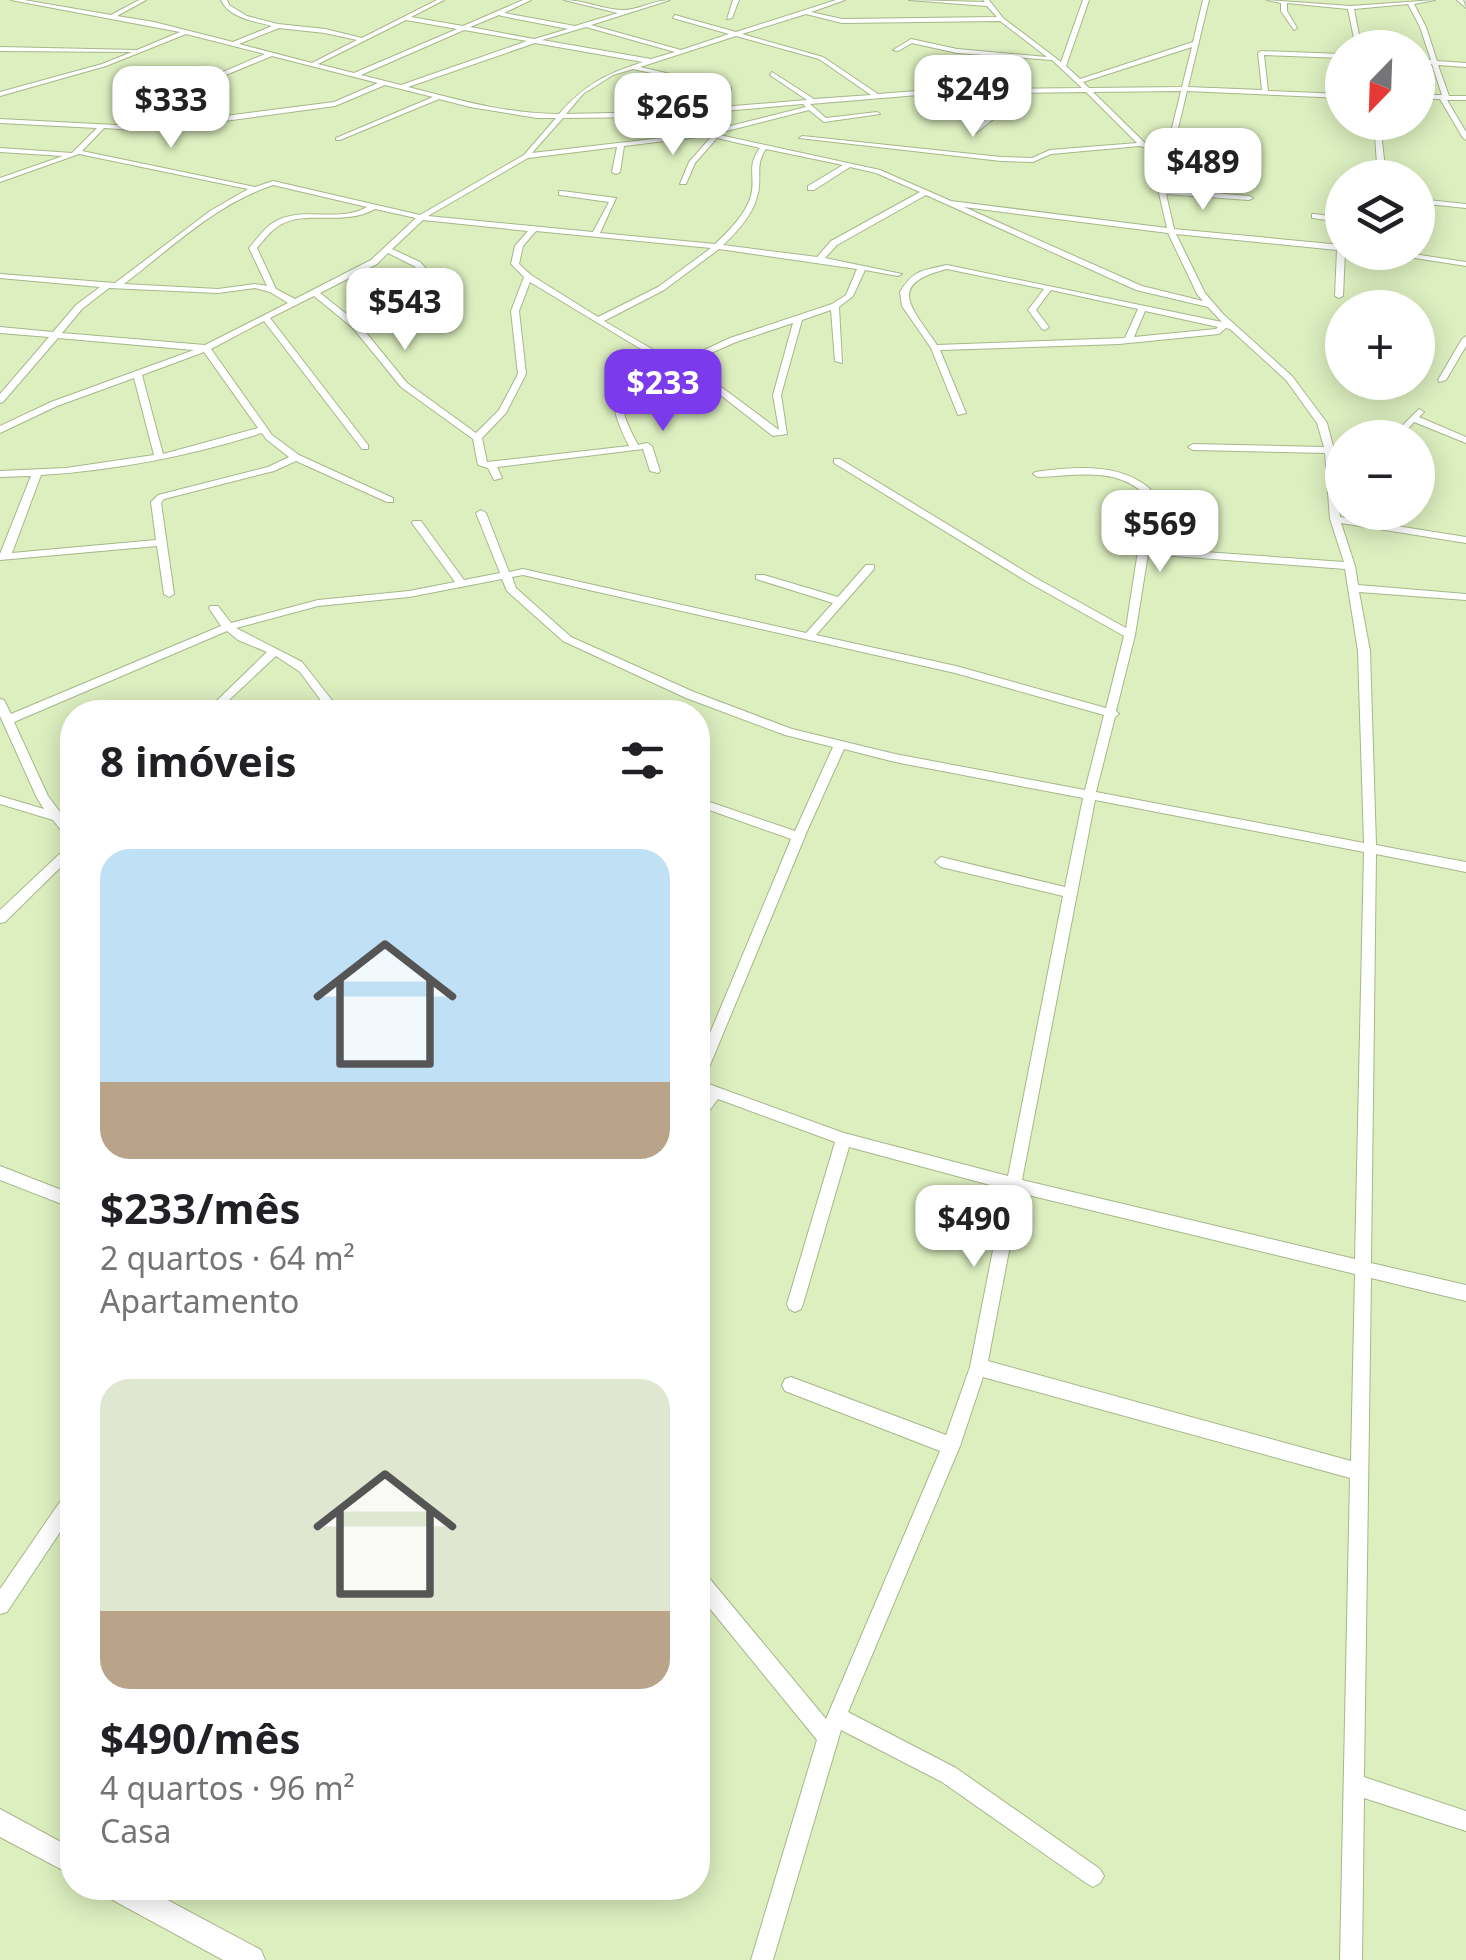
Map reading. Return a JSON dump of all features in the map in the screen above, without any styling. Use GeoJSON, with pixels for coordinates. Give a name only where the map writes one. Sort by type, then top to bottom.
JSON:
{"type":"FeatureCollection","features":[{"type":"Feature","properties":{"kind":"street"},"geometry":{"type":"LineString","coordinates":[[14,0],[186,32],[514,113],[558,117],[656,115],[875,96],[1004,91],[1187,89],[1325,95]]}},
{"type":"Feature","properties":{"kind":"street"},"geometry":{"type":"LineString","coordinates":[[113,16],[143,0]]}},
{"type":"Feature","properties":{"kind":"street"},"geometry":{"type":"LineString","coordinates":[[224,0],[234,12],[278,26],[325,30],[364,40]]}},
{"type":"Feature","properties":{"kind":"street"},"geometry":{"type":"LineString","coordinates":[[314,64],[441,0]]}},
{"type":"Feature","properties":{"kind":"street"},"geometry":{"type":"LineString","coordinates":[[355,75],[528,0]]}},
{"type":"Feature","properties":{"kind":"street"},"geometry":{"type":"LineString","coordinates":[[566,0],[626,14]]}},
{"type":"Feature","properties":{"kind":"street"},"geometry":{"type":"LineString","coordinates":[[402,88],[665,0]]}},
{"type":"Feature","properties":{"kind":"street"},"geometry":{"type":"LineString","coordinates":[[728,18],[736,0]]}},
{"type":"Feature","properties":{"kind":"street"},"geometry":{"type":"LineString","coordinates":[[0,430],[206,348],[374,262],[420,217],[526,156],[558,117],[596,82],[842,0]]}},
{"type":"Feature","properties":{"kind":"street"},"geometry":{"type":"LineString","coordinates":[[912,0],[988,2],[1001,19],[1079,81],[1153,154],[1171,231],[1208,305],[1304,394],[1322,423],[1325,436]]}},
{"type":"Feature","properties":{"kind":"street"},"geometry":{"type":"LineString","coordinates":[[1062,66],[1086,0]]}},
{"type":"Feature","properties":{"kind":"street"},"geometry":{"type":"LineString","coordinates":[[1153,154],[1171,145],[1206,0]]}},
{"type":"Feature","properties":{"kind":"street"},"geometry":{"type":"LineString","coordinates":[[1270,0],[1351,8],[1432,0]]}},
{"type":"Feature","properties":{"kind":"street"},"geometry":{"type":"LineString","coordinates":[[1284,1],[1284,11],[1294,28]]}},
{"type":"Feature","properties":{"kind":"street"},"geometry":{"type":"LineString","coordinates":[[1411,4],[1421,30]]}},
{"type":"Feature","properties":{"kind":"street"},"geometry":{"type":"LineString","coordinates":[[1351,8],[1356,30]]}},
{"type":"Feature","properties":{"kind":"street"},"geometry":{"type":"LineString","coordinates":[[806,12],[842,21],[1001,19]]}},
{"type":"Feature","properties":{"kind":"street"},"geometry":{"type":"LineString","coordinates":[[500,14],[574,28]]}},
{"type":"Feature","properties":{"kind":"street"},"geometry":{"type":"LineString","coordinates":[[406,18],[651,62]]}},
{"type":"Feature","properties":{"kind":"street"},"geometry":{"type":"LineString","coordinates":[[675,18],[821,58],[875,96]]}},
{"type":"Feature","properties":{"kind":"street"},"geometry":{"type":"LineString","coordinates":[[234,44],[278,26]]}},
{"type":"Feature","properties":{"kind":"street"},"geometry":{"type":"LineString","coordinates":[[586,26],[684,52]]}},
{"type":"Feature","properties":{"kind":"street"},"geometry":{"type":"LineString","coordinates":[[0,94],[82,72],[186,32]]}},
{"type":"Feature","properties":{"kind":"street"},"geometry":{"type":"LineString","coordinates":[[896,50],[911,41],[951,50],[1051,59]]}},
{"type":"Feature","properties":{"kind":"street"},"geometry":{"type":"LineString","coordinates":[[1079,81],[1197,43]]}},
{"type":"Feature","properties":{"kind":"street"},"geometry":{"type":"LineString","coordinates":[[0,48],[139,50]]}},
{"type":"Feature","properties":{"kind":"street"},"geometry":{"type":"LineString","coordinates":[[156,127],[196,85],[272,53]]}},
{"type":"Feature","properties":{"kind":"street"},"geometry":{"type":"LineString","coordinates":[[1265,91],[1261,53],[1325,55]]}},
{"type":"Feature","properties":{"kind":"street"},"geometry":{"type":"LineString","coordinates":[[1435,62],[1466,65]]}},
{"type":"Feature","properties":{"kind":"street"},"geometry":{"type":"LineString","coordinates":[[1435,66],[1444,97],[1466,138]]}},
{"type":"Feature","properties":{"kind":"street"},"geometry":{"type":"LineString","coordinates":[[632,67],[729,89]]}},
{"type":"Feature","properties":{"kind":"street"},"geometry":{"type":"LineString","coordinates":[[772,74],[826,120],[877,114]]}},
{"type":"Feature","properties":{"kind":"street"},"geometry":{"type":"LineString","coordinates":[[0,121],[156,127],[335,104],[385,84]]}},
{"type":"Feature","properties":{"kind":"street"},"geometry":{"type":"LineString","coordinates":[[656,115],[674,90]]}},
{"type":"Feature","properties":{"kind":"street"},"geometry":{"type":"LineString","coordinates":[[976,130],[996,115],[1004,91]]}},
{"type":"Feature","properties":{"kind":"street"},"geometry":{"type":"LineString","coordinates":[[338,140],[440,97]]}},
{"type":"Feature","properties":{"kind":"street"},"geometry":{"type":"LineString","coordinates":[[1435,97],[1466,98]]}},
{"type":"Feature","properties":{"kind":"street"},"geometry":{"type":"LineString","coordinates":[[526,156],[701,136],[756,124],[808,103]]}},
{"type":"Feature","properties":{"kind":"street"},"geometry":{"type":"LineString","coordinates":[[738,108],[760,131],[752,144]]}},
{"type":"Feature","properties":{"kind":"street"},"geometry":{"type":"LineString","coordinates":[[632,116],[701,136],[850,164],[926,192],[968,215],[1152,294],[1208,305]]}},
{"type":"Feature","properties":{"kind":"street"},"geometry":{"type":"LineString","coordinates":[[0,180],[77,154],[102,127]]}},
{"type":"Feature","properties":{"kind":"street"},"geometry":{"type":"LineString","coordinates":[[682,182],[694,159],[714,138]]}},
{"type":"Feature","properties":{"kind":"street"},"geometry":{"type":"LineString","coordinates":[[802,138],[1001,160],[1034,160],[1050,152],[1142,144]]}},
{"type":"Feature","properties":{"kind":"street"},"geometry":{"type":"LineString","coordinates":[[616,172],[620,146]]}},
{"type":"Feature","properties":{"kind":"street"},"geometry":{"type":"LineString","coordinates":[[599,320],[648,299],[714,246],[750,208],[757,182],[755,160],[766,146]]}},
{"type":"Feature","properties":{"kind":"street"},"geometry":{"type":"LineString","coordinates":[[0,150],[77,154],[258,188]]}},
{"type":"Feature","properties":{"kind":"street"},"geometry":{"type":"LineString","coordinates":[[810,188],[850,164]]}},
{"type":"Feature","properties":{"kind":"street"},"geometry":{"type":"LineString","coordinates":[[0,400],[78,308],[158,257],[179,235],[258,188],[282,183],[420,217],[714,246],[898,274]]}},
{"type":"Feature","properties":{"kind":"street"},"geometry":{"type":"LineString","coordinates":[[1160,191],[1249,198]]}},
{"type":"Feature","properties":{"kind":"street"},"geometry":{"type":"LineString","coordinates":[[819,260],[834,243],[926,192]]}},
{"type":"Feature","properties":{"kind":"street"},"geometry":{"type":"LineString","coordinates":[[562,194],[614,200],[596,233]]}},
{"type":"Feature","properties":{"kind":"street"},"geometry":{"type":"LineString","coordinates":[[949,202],[1325,246]]}},
{"type":"Feature","properties":{"kind":"street"},"geometry":{"type":"LineString","coordinates":[[1435,203],[1466,206]]}},
{"type":"Feature","properties":{"kind":"street"},"geometry":{"type":"LineString","coordinates":[[273,290],[254,248],[272,226],[297,217],[359,215],[372,207]]}},
{"type":"Feature","properties":{"kind":"street"},"geometry":{"type":"LineString","coordinates":[[1315,216],[1325,217]]}},
{"type":"Feature","properties":{"kind":"street"},"geometry":{"type":"LineString","coordinates":[[533,230],[516,254],[516,264],[528,277],[675,364],[781,434],[778,395],[798,318]]}},
{"type":"Feature","properties":{"kind":"street"},"geometry":{"type":"LineString","coordinates":[[387,250],[418,264],[459,309]]}},
{"type":"Feature","properties":{"kind":"street"},"geometry":{"type":"LineString","coordinates":[[1435,260],[1466,264]]}},
{"type":"Feature","properties":{"kind":"street"},"geometry":{"type":"LineString","coordinates":[[962,413],[935,348],[904,300],[912,279],[922,273],[956,268],[1235,328]]}},
{"type":"Feature","properties":{"kind":"street"},"geometry":{"type":"LineString","coordinates":[[635,448],[616,400],[632,384],[675,364],[835,306],[849,296],[861,269]]}},
{"type":"Feature","properties":{"kind":"street"},"geometry":{"type":"LineString","coordinates":[[0,276],[110,286],[273,290],[295,303]]}},
{"type":"Feature","properties":{"kind":"street"},"geometry":{"type":"LineString","coordinates":[[477,438],[503,411],[522,374],[515,311],[528,277]]}},
{"type":"Feature","properties":{"kind":"street"},"geometry":{"type":"LineString","coordinates":[[1045,327],[1032,310],[1048,287]]}},
{"type":"Feature","properties":{"kind":"street"},"geometry":{"type":"LineString","coordinates":[[316,293],[356,326],[404,385],[477,438],[483,465],[647,446],[654,471]]}},
{"type":"Feature","properties":{"kind":"street"},"geometry":{"type":"LineString","coordinates":[[835,306],[840,361]]}},
{"type":"Feature","properties":{"kind":"street"},"geometry":{"type":"LineString","coordinates":[[1128,340],[1143,308]]}},
{"type":"Feature","properties":{"kind":"street"},"geometry":{"type":"LineString","coordinates":[[266,318],[365,447]]}},
{"type":"Feature","properties":{"kind":"street"},"geometry":{"type":"LineString","coordinates":[[935,348],[1128,340],[1219,331],[1223,326]]}},
{"type":"Feature","properties":{"kind":"street"},"geometry":{"type":"LineString","coordinates":[[0,330],[206,348]]}},
{"type":"Feature","properties":{"kind":"street"},"geometry":{"type":"LineString","coordinates":[[1442,380],[1461,360],[1466,339]]}},
{"type":"Feature","properties":{"kind":"street"},"geometry":{"type":"LineString","coordinates":[[206,348],[263,430],[296,456],[390,500]]}},
{"type":"Feature","properties":{"kind":"street"},"geometry":{"type":"LineString","coordinates":[[138,374],[160,456]]}},
{"type":"Feature","properties":{"kind":"street"},"geometry":{"type":"LineString","coordinates":[[1435,424],[1466,440]]}},
{"type":"Feature","properties":{"kind":"street"},"geometry":{"type":"LineString","coordinates":[[0,474],[37,474],[160,456],[218,445],[263,430]]}},
{"type":"Feature","properties":{"kind":"street"},"geometry":{"type":"LineString","coordinates":[[1193,447],[1325,450]]}},
{"type":"Feature","properties":{"kind":"street"},"geometry":{"type":"LineString","coordinates":[[169,594],[156,502],[161,497],[270,469],[296,456]]}},
{"type":"Feature","properties":{"kind":"street"},"geometry":{"type":"LineString","coordinates":[[837,461],[1030,580],[1130,635]]}},
{"type":"Feature","properties":{"kind":"street"},"geometry":{"type":"LineString","coordinates":[[492,465],[497,478]]}},
{"type":"Feature","properties":{"kind":"street"},"geometry":{"type":"LineString","coordinates":[[762,1960],[833,1727],[952,1446],[978,1367],[1090,794],[1130,635],[1144,551],[1145,489],[1138,482],[1108,473],[1038,474]]}},
{"type":"Feature","properties":{"kind":"street"},"geometry":{"type":"LineString","coordinates":[[37,474],[2,557],[161,543]]}},
{"type":"Feature","properties":{"kind":"street"},"geometry":{"type":"LineString","coordinates":[[481,513],[511,589],[535,614],[566,639],[602,658],[701,700]]}},
{"type":"Feature","properties":{"kind":"street"},"geometry":{"type":"LineString","coordinates":[[418,523],[460,582]]}},
{"type":"Feature","properties":{"kind":"street"},"geometry":{"type":"LineString","coordinates":[[1339,530],[1350,566],[1364,651],[1370,849],[1351,1960]]}},
{"type":"Feature","properties":{"kind":"street"},"geometry":{"type":"LineString","coordinates":[[1399,530],[1466,540]]}},
{"type":"Feature","properties":{"kind":"street"},"geometry":{"type":"LineString","coordinates":[[1144,551],[1350,566]]}},
{"type":"Feature","properties":{"kind":"street"},"geometry":{"type":"LineString","coordinates":[[809,636],[870,567]]}},
{"type":"Feature","properties":{"kind":"street"},"geometry":{"type":"LineString","coordinates":[[10,718],[226,628],[318,603],[409,594],[505,574],[539,572],[602,592],[956,670],[1113,714]]}},
{"type":"Feature","properties":{"kind":"street"},"geometry":{"type":"LineString","coordinates":[[760,577],[839,601]]}},
{"type":"Feature","properties":{"kind":"street"},"geometry":{"type":"LineString","coordinates":[[1354,588],[1466,597]]}},
{"type":"Feature","properties":{"kind":"street"},"geometry":{"type":"LineString","coordinates":[[214,608],[226,628],[302,667],[323,700]]}},
{"type":"Feature","properties":{"kind":"street"},"geometry":{"type":"LineString","coordinates":[[223,700],[274,652]]}},
{"type":"Feature","properties":{"kind":"street"},"geometry":{"type":"LineString","coordinates":[[0,703],[10,718],[42,798],[60,821]]}},
{"type":"Feature","properties":{"kind":"street"},"geometry":{"type":"LineString","coordinates":[[710,703],[839,746],[1466,867]]}},
{"type":"Feature","properties":{"kind":"street"},"geometry":{"type":"LineString","coordinates":[[710,1050],[770,909],[796,836],[839,746]]}},
{"type":"Feature","properties":{"kind":"street"},"geometry":{"type":"LineString","coordinates":[[0,800],[54,816]]}},
{"type":"Feature","properties":{"kind":"street"},"geometry":{"type":"LineString","coordinates":[[710,806],[796,836]]}},
{"type":"Feature","properties":{"kind":"street"},"geometry":{"type":"LineString","coordinates":[[0,918],[60,860]]}},
{"type":"Feature","properties":{"kind":"street"},"geometry":{"type":"LineString","coordinates":[[940,862],[1072,892]]}},
{"type":"Feature","properties":{"kind":"street"},"geometry":{"type":"LineString","coordinates":[[710,1093],[844,1138],[1016,1185],[1466,1294]]}},
{"type":"Feature","properties":{"kind":"street"},"geometry":{"type":"LineString","coordinates":[[710,1099],[713,1095]]}},
{"type":"Feature","properties":{"kind":"street"},"geometry":{"type":"LineString","coordinates":[[795,1304],[844,1138]]}},
{"type":"Feature","properties":{"kind":"street"},"geometry":{"type":"LineString","coordinates":[[0,1173],[60,1196]]}},
{"type":"Feature","properties":{"kind":"street"},"geometry":{"type":"LineString","coordinates":[[978,1367],[1359,1472]]}},
{"type":"Feature","properties":{"kind":"street"},"geometry":{"type":"LineString","coordinates":[[792,1384],[952,1446]]}},
{"type":"Feature","properties":{"kind":"street"},"geometry":{"type":"LineString","coordinates":[[0,1605],[60,1517]]}},
{"type":"Feature","properties":{"kind":"street"},"geometry":{"type":"LineString","coordinates":[[710,1593],[833,1727],[950,1775],[1093,1876]]}},
{"type":"Feature","properties":{"kind":"street"},"geometry":{"type":"LineString","coordinates":[[1354,1784],[1466,1821]]}},
{"type":"Feature","properties":{"kind":"street"},"geometry":{"type":"LineString","coordinates":[[0,1822],[60,1855]]}},
{"type":"Feature","properties":{"kind":"street"},"geometry":{"type":"LineString","coordinates":[[141,1900],[251,1960]]}}]}
